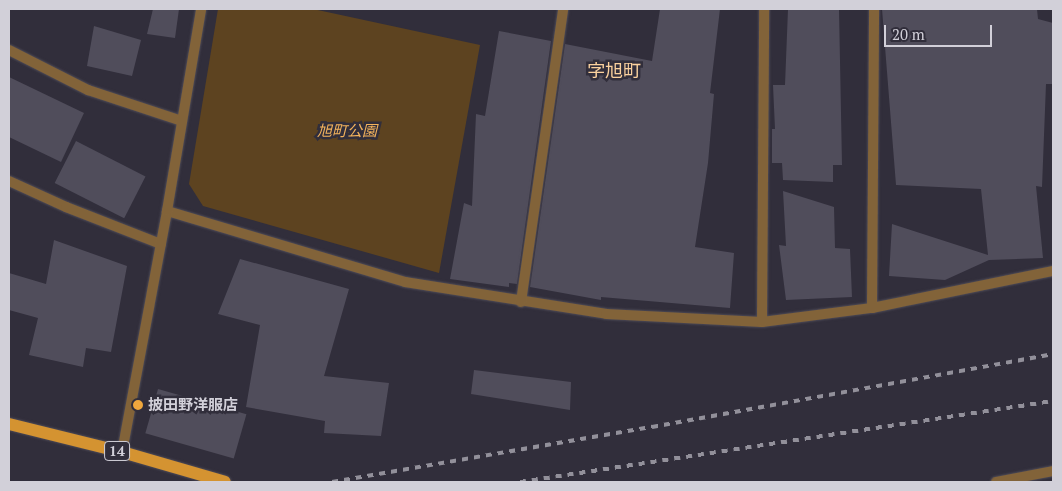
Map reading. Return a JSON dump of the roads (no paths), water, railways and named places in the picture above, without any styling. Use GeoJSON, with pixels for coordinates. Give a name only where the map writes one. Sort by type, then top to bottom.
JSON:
{"type":"FeatureCollection","features":[{"type":"Feature","properties":{"kind":"main road","name":"14"},"geometry":{"type":"LineString","coordinates":[[9,424],[122,452],[225,482]]}},
{"type":"Feature","properties":{"kind":"street"},"geometry":{"type":"LineString","coordinates":[[122,452],[167,211],[201,9]]}},
{"type":"Feature","properties":{"kind":"street"},"geometry":{"type":"LineString","coordinates":[[521,302],[564,9]]}},
{"type":"Feature","properties":{"kind":"street"},"geometry":{"type":"LineString","coordinates":[[762,322],[764,9]]}},
{"type":"Feature","properties":{"kind":"street"},"geometry":{"type":"LineString","coordinates":[[872,308],[874,9]]}},
{"type":"Feature","properties":{"kind":"street"},"geometry":{"type":"LineString","coordinates":[[9,50],[88,90],[182,122]]}},
{"type":"Feature","properties":{"kind":"street"},"geometry":{"type":"LineString","coordinates":[[9,181],[66,208],[160,244]]}},
{"type":"Feature","properties":{"kind":"street"},"geometry":{"type":"LineString","coordinates":[[167,211],[405,282],[521,302],[606,314],[762,322],[872,308],[1053,271]]}},
{"type":"Feature","properties":{"kind":"street"},"geometry":{"type":"LineString","coordinates":[[996,482],[1053,471]]}},
{"type":"Feature","properties":{"kind":"railway"},"geometry":{"type":"LineString","coordinates":[[332,482],[652,427],[1053,354]]}},
{"type":"Feature","properties":{"kind":"railway"},"geometry":{"type":"LineString","coordinates":[[520,482],[1053,401]]}},
{"type":"Feature","properties":{"kind":"place","name":"披田野洋服店"},"geometry":{"type":"Point","coordinates":[138,405]}},
{"type":"Feature","properties":{"kind":"district","name":"字旭町"},"geometry":{"type":"Point","coordinates":[614,70]}},
{"type":"Feature","properties":{"kind":"park label","name":"旭町公園"},"geometry":{"type":"Point","coordinates":[347,131]}}]}
